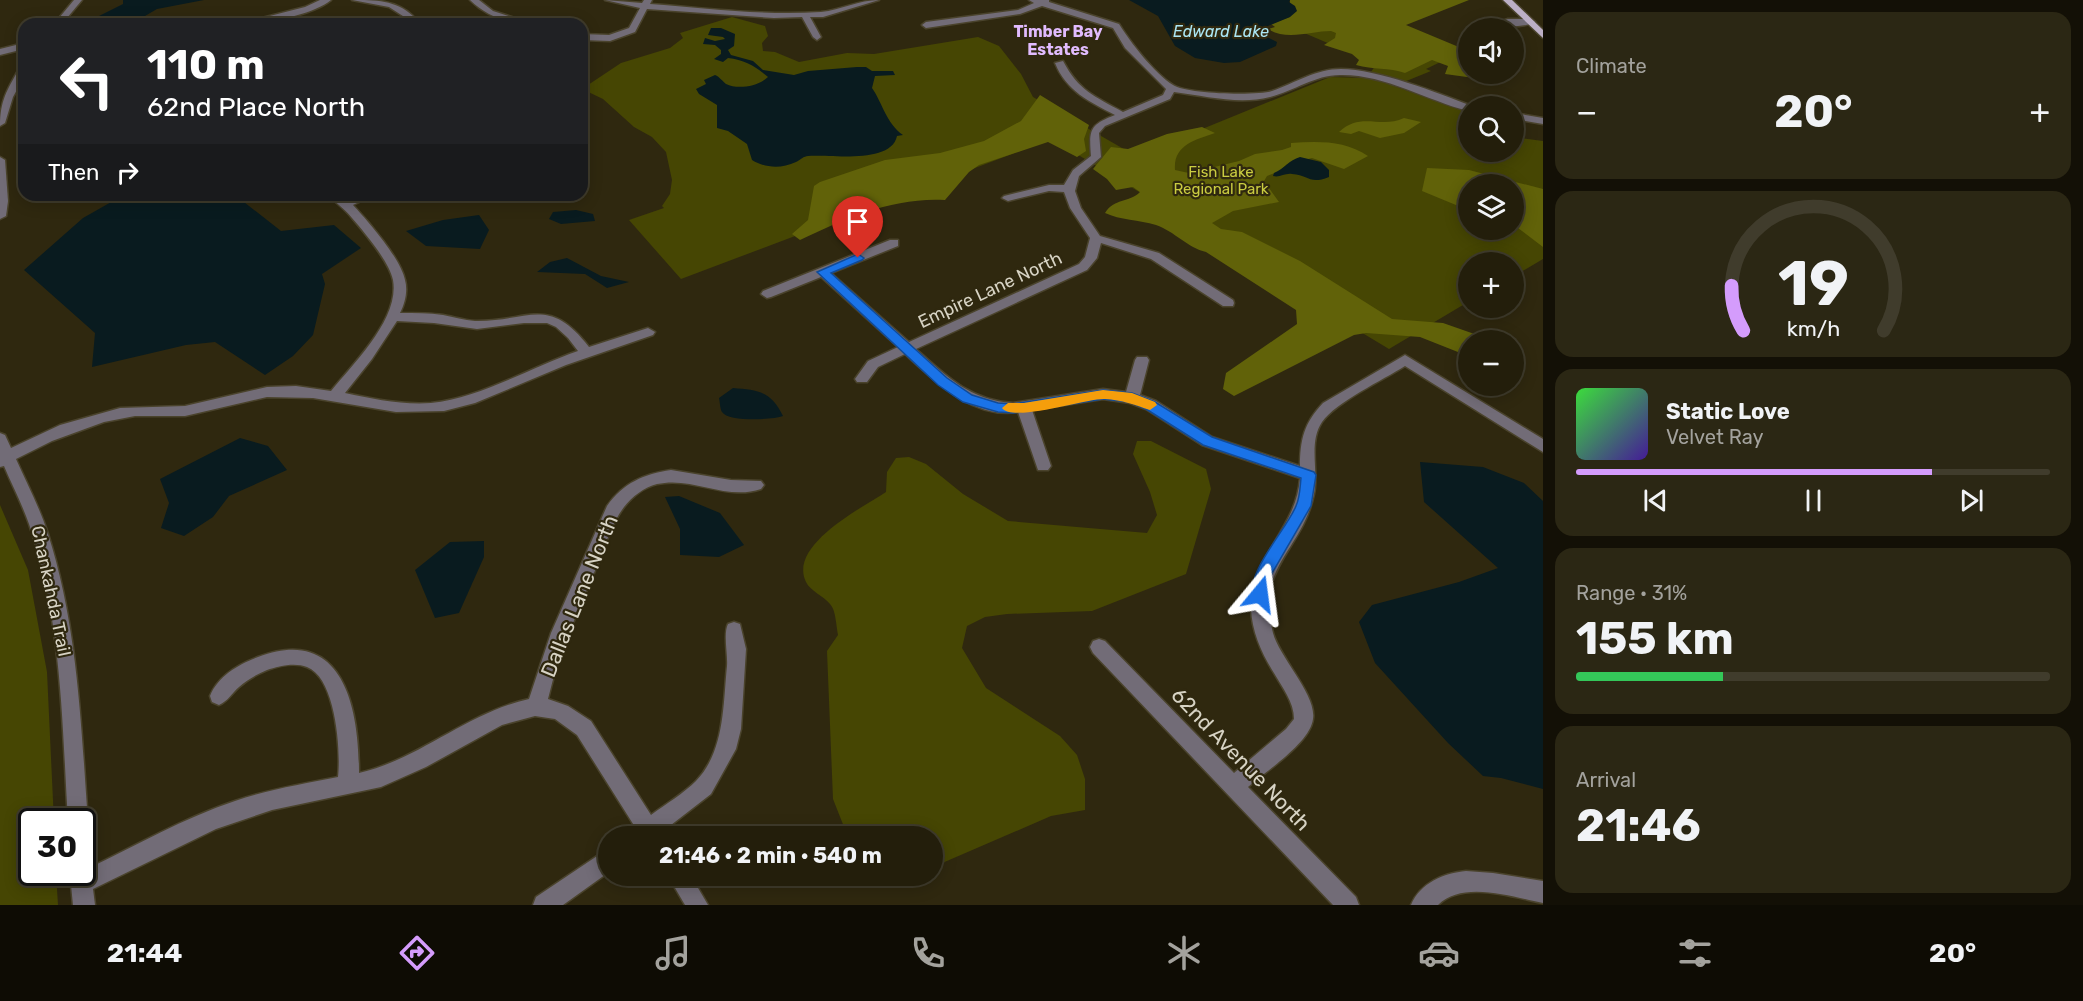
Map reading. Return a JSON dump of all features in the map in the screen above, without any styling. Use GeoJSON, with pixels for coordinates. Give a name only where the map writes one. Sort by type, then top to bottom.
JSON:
{"type":"FeatureCollection","features":[{"type":"Feature","properties":{"kind":"main road"},"geometry":{"type":"LineString","coordinates":[[1511,2],[1543,35]]}},
{"type":"Feature","properties":{"kind":"street"},"geometry":{"type":"LineString","coordinates":[[63,18],[78,0]]}},
{"type":"Feature","properties":{"kind":"street"},"geometry":{"type":"LineString","coordinates":[[268,18],[308,9],[327,0]]}},
{"type":"Feature","properties":{"kind":"street"},"geometry":{"type":"LineString","coordinates":[[356,0],[385,3],[400,9],[410,18]]}},
{"type":"Feature","properties":{"kind":"street"},"geometry":{"type":"LineString","coordinates":[[474,0],[490,13],[508,18]]}},
{"type":"Feature","properties":{"kind":"street"},"geometry":{"type":"LineString","coordinates":[[609,0],[768,15],[823,14],[875,0]]}},
{"type":"Feature","properties":{"kind":"street"},"geometry":{"type":"LineString","coordinates":[[1033,0],[1046,2],[1116,26],[1121,30],[1128,46],[1172,89],[1258,96],[1275,93],[1316,75],[1344,72],[1380,78],[1458,105]]}},
{"type":"Feature","properties":{"kind":"street"},"geometry":{"type":"LineString","coordinates":[[926,25],[1020,12],[1046,2]]}},
{"type":"Feature","properties":{"kind":"street"},"geometry":{"type":"LineString","coordinates":[[588,38],[601,39],[626,34],[635,27],[646,3]]}},
{"type":"Feature","properties":{"kind":"street"},"geometry":{"type":"LineString","coordinates":[[805,15],[817,37]]}},
{"type":"Feature","properties":{"kind":"street"},"geometry":{"type":"LineString","coordinates":[[1524,20],[1539,16]]}},
{"type":"Feature","properties":{"kind":"street"},"geometry":{"type":"LineString","coordinates":[[0,54],[18,50]]}},
{"type":"Feature","properties":{"kind":"street"},"geometry":{"type":"LineString","coordinates":[[1060,63],[1062,73],[1074,86],[1122,115]]}},
{"type":"Feature","properties":{"kind":"street"},"geometry":{"type":"LineString","coordinates":[[0,123],[8,96],[18,79]]}},
{"type":"Feature","properties":{"kind":"street"},"geometry":{"type":"LineString","coordinates":[[1172,89],[1167,98],[1122,115],[1097,128],[1094,133],[1096,157],[1075,173],[1068,189],[1072,200],[1096,238],[1155,256],[1228,303]]}},
{"type":"Feature","properties":{"kind":"street"},"geometry":{"type":"LineString","coordinates":[[1524,118],[1543,121]]}},
{"type":"Feature","properties":{"kind":"street"},"geometry":{"type":"LineString","coordinates":[[0,160],[2,201],[0,216]]}},
{"type":"Feature","properties":{"kind":"street"},"geometry":{"type":"LineString","coordinates":[[1008,198],[1039,190],[1068,189]]}},
{"type":"Feature","properties":{"kind":"street"},"geometry":{"type":"LineString","coordinates":[[335,396],[394,317],[401,294],[399,279],[386,255],[342,201]]}},
{"type":"Feature","properties":{"kind":"street"},"geometry":{"type":"LineString","coordinates":[[346,204],[353,201]]}},
{"type":"Feature","properties":{"kind":"street","name":"Empire Lane North"},"geometry":{"type":"LineString","coordinates":[[862,380],[873,364],[1083,267],[1091,258],[1096,238]]}},
{"type":"Feature","properties":{"kind":"street"},"geometry":{"type":"LineString","coordinates":[[766,294],[894,243]]}},
{"type":"Feature","properties":{"kind":"street"},"geometry":{"type":"LineString","coordinates":[[823,272],[943,381],[968,398],[998,407],[1024,408],[1103,394],[1132,398],[1151,405],[1208,441],[1309,475]]}},
{"type":"Feature","properties":{"kind":"street"},"geometry":{"type":"LineString","coordinates":[[394,317],[439,319],[475,325],[536,317],[555,321],[567,327],[586,352]]}},
{"type":"Feature","properties":{"kind":"street"},"geometry":{"type":"LineString","coordinates":[[2,458],[66,430],[113,414],[135,411],[170,413],[186,411],[240,395],[271,390],[335,396],[404,408],[448,405],[475,399],[586,352],[648,332]]}},
{"type":"Feature","properties":{"kind":"street"},"geometry":{"type":"LineString","coordinates":[[1132,398],[1142,360]]}},
{"type":"Feature","properties":{"kind":"street"},"geometry":{"type":"LineString","coordinates":[[1233,786],[1293,736],[1301,726],[1304,717],[1294,692],[1272,656],[1264,634],[1260,594],[1263,574],[1304,506],[1309,475],[1306,441],[1318,416],[1328,407],[1405,360],[1543,446]]}},
{"type":"Feature","properties":{"kind":"street"},"geometry":{"type":"LineString","coordinates":[[1024,408],[1043,466]]}},
{"type":"Feature","properties":{"kind":"street","name":"Chankahda Trail"},"geometry":{"type":"LineString","coordinates":[[0,439],[2,458],[30,506],[42,537],[60,616],[66,645],[77,808]]}},
{"type":"Feature","properties":{"kind":"street","name":"Dallas Lane North"},"geometry":{"type":"LineString","coordinates":[[537,707],[546,666],[557,636],[609,517],[625,494],[654,478],[671,475],[685,475],[735,488],[756,485]]}},
{"type":"Feature","properties":{"kind":"street"},"geometry":{"type":"LineString","coordinates":[[657,826],[704,787],[726,749],[731,729],[737,649],[735,630]]}},
{"type":"Feature","properties":{"kind":"street","name":"62nd Avenue North"},"geometry":{"type":"LineString","coordinates":[[1099,647],[1348,905]]}},
{"type":"Feature","properties":{"kind":"street"},"geometry":{"type":"LineString","coordinates":[[219,696],[237,677],[277,658],[295,657],[311,660],[323,668],[331,682],[346,727],[350,769],[348,783]]}},
{"type":"Feature","properties":{"kind":"street"},"geometry":{"type":"LineString","coordinates":[[96,871],[205,822],[256,805],[381,777],[412,765],[499,718],[537,707],[571,716],[584,728],[642,826]]}},
{"type":"Feature","properties":{"kind":"street"},"geometry":{"type":"LineString","coordinates":[[544,905],[598,867]]}},
{"type":"Feature","properties":{"kind":"street"},"geometry":{"type":"LineString","coordinates":[[1422,905],[1444,886],[1459,882],[1477,882],[1543,892]]}},
{"type":"Feature","properties":{"kind":"street"},"geometry":{"type":"LineString","coordinates":[[82,886],[84,905]]}},
{"type":"Feature","properties":{"kind":"street"},"geometry":{"type":"LineString","coordinates":[[685,886],[697,905]]}},
{"type":"Feature","properties":{"kind":"green space","name":"Fish Lake Regional Park"},"geometry":{"type":"Polygon","coordinates":[[[1290,0],[1397,25],[1458,49],[1458,53],[1426,69],[1431,71],[1394,86],[1458,108],[1458,162],[1524,162],[1524,138],[1543,141],[1543,259],[1524,270],[1524,252],[1458,252],[1458,308],[1389,349],[1216,245],[1154,201],[1052,139],[681,279],[629,220],[664,208],[662,206],[670,194],[672,180],[666,152],[652,137],[634,127],[603,99],[588,92],[588,85],[621,63],[670,48],[683,38],[680,33],[732,17],[765,26],[768,36],[762,43],[763,51],[775,52],[799,62],[847,53],[874,54],[978,37],[999,46],[1021,74],[1033,97],[1136,156],[1330,77],[1367,78],[1375,66],[1363,58],[1276,21],[1290,17],[1290,0]]]}},
{"type":"Feature","properties":{"kind":"green space"},"geometry":{"type":"Polygon","coordinates":[[[1290,0],[1469,0],[1406,25],[1458,47],[1458,76],[1445,74],[1448,66],[1432,60],[1405,73],[1356,65],[1359,60],[1352,54],[1324,45],[1335,38],[1336,33],[1331,31],[1291,35],[1275,33],[1268,29],[1275,27],[1271,24],[1290,17],[1290,0]]]}},
{"type":"Feature","properties":{"kind":"green space"},"geometry":{"type":"Polygon","coordinates":[[[1040,95],[1089,125],[1084,139],[1086,151],[1077,157],[1048,142],[979,165],[969,172],[945,200],[907,202],[889,206],[853,217],[800,240],[792,234],[808,220],[814,186],[820,182],[885,160],[940,153],[984,141],[1021,121],[1040,95]]]}},
{"type":"Feature","properties":{"kind":"green space"},"geometry":{"type":"Polygon","coordinates":[[[1404,118],[1421,122],[1404,133],[1380,138],[1359,131],[1351,134],[1339,132],[1355,122],[1387,122],[1404,118]]]}},
{"type":"Feature","properties":{"kind":"green space","name":"Fish Lake Regional Park"},"geometry":{"type":"Polygon","coordinates":[[[1202,127],[1215,133],[1187,145],[1175,162],[1175,170],[1198,175],[1198,171],[1239,161],[1255,154],[1291,147],[1291,143],[1340,144],[1368,156],[1344,169],[1312,158],[1287,164],[1280,171],[1267,176],[1264,181],[1279,202],[1233,211],[1212,223],[1221,229],[1242,232],[1300,261],[1392,319],[1443,323],[1463,330],[1458,330],[1458,352],[1420,337],[1366,333],[1354,335],[1234,396],[1223,389],[1226,373],[1297,324],[1296,310],[1206,252],[1193,247],[1163,228],[1105,213],[1113,205],[1140,192],[1133,187],[1116,190],[1107,179],[1093,169],[1111,147],[1128,149],[1167,134],[1202,127]]]}},
{"type":"Feature","properties":{"kind":"green space"},"geometry":{"type":"Polygon","coordinates":[[[1427,168],[1469,170],[1485,174],[1458,174],[1458,206],[1422,191],[1427,168]]]}},
{"type":"Feature","properties":{"kind":"green space"},"geometry":{"type":"Polygon","coordinates":[[[1524,184],[1543,189],[1543,247],[1524,233],[1524,184]]]}},
{"type":"Feature","properties":{"kind":"green space"},"geometry":{"type":"Polygon","coordinates":[[[1137,441],[1151,441],[1206,469],[1211,489],[1186,574],[1092,611],[985,617],[967,626],[962,648],[986,688],[1060,736],[1077,755],[1085,779],[1085,810],[1051,816],[943,863],[943,826],[844,826],[833,799],[827,651],[838,635],[836,618],[830,604],[806,582],[803,568],[817,541],[845,518],[886,492],[887,472],[896,458],[909,457],[926,464],[963,494],[1008,521],[1147,533],[1157,515],[1150,492],[1133,454],[1137,441]]]}},
{"type":"Feature","properties":{"kind":"green space"},"geometry":{"type":"Polygon","coordinates":[[[0,505],[28,570],[47,672],[53,808],[18,808],[18,886],[57,886],[58,905],[0,905],[0,505]]]}},
{"type":"Feature","properties":{"kind":"water"},"geometry":{"type":"Polygon","coordinates":[[[123,0],[204,0],[157,9],[138,18],[95,18],[123,4],[123,0]]]}},
{"type":"Feature","properties":{"kind":"water","name":"Edward Lake"},"geometry":{"type":"Polygon","coordinates":[[[1129,0],[1290,0],[1289,2],[1295,6],[1297,11],[1290,17],[1258,30],[1259,33],[1277,42],[1276,46],[1240,62],[1224,63],[1195,58],[1175,46],[1158,16],[1129,0]]]}},
{"type":"Feature","properties":{"kind":"water"},"geometry":{"type":"Polygon","coordinates":[[[711,28],[721,28],[735,34],[734,46],[728,50],[731,55],[753,61],[763,70],[794,75],[808,71],[857,67],[866,67],[872,71],[893,71],[895,75],[875,76],[872,88],[889,119],[903,135],[897,136],[892,145],[883,151],[871,155],[806,156],[779,167],[757,163],[752,160],[747,144],[728,131],[717,128],[717,105],[699,94],[696,89],[706,84],[704,80],[715,75],[726,84],[736,87],[754,85],[768,77],[740,60],[728,58],[723,62],[714,59],[721,54],[721,50],[715,45],[703,44],[705,38],[715,41],[725,39],[708,35],[711,28]]]}},
{"type":"Feature","properties":{"kind":"water"},"geometry":{"type":"Polygon","coordinates":[[[1300,157],[1321,162],[1329,170],[1329,177],[1313,180],[1292,174],[1273,176],[1274,173],[1300,157]]]}},
{"type":"Feature","properties":{"kind":"water"},"geometry":{"type":"Polygon","coordinates":[[[113,201],[243,201],[281,231],[334,225],[361,248],[322,274],[325,284],[313,335],[293,356],[265,375],[215,342],[186,345],[92,367],[95,333],[24,270],[83,218],[113,201]]]}},
{"type":"Feature","properties":{"kind":"water"},"geometry":{"type":"Polygon","coordinates":[[[576,210],[593,214],[595,221],[561,224],[549,219],[553,212],[576,210]]]}},
{"type":"Feature","properties":{"kind":"water"},"geometry":{"type":"Polygon","coordinates":[[[479,215],[489,230],[480,249],[426,246],[406,231],[443,220],[479,215]]]}},
{"type":"Feature","properties":{"kind":"water"},"geometry":{"type":"Polygon","coordinates":[[[567,258],[601,276],[629,282],[607,288],[585,274],[537,272],[550,262],[567,258]]]}},
{"type":"Feature","properties":{"kind":"water"},"geometry":{"type":"Polygon","coordinates":[[[733,388],[763,393],[774,401],[783,416],[751,419],[726,415],[721,411],[719,398],[733,388]]]}},
{"type":"Feature","properties":{"kind":"water"},"geometry":{"type":"Polygon","coordinates":[[[240,438],[268,446],[287,470],[229,496],[213,517],[184,536],[161,528],[169,503],[160,479],[240,438]]]}},
{"type":"Feature","properties":{"kind":"water"},"geometry":{"type":"Polygon","coordinates":[[[1420,462],[1483,467],[1524,483],[1543,501],[1543,789],[1501,778],[1483,776],[1448,743],[1375,663],[1359,622],[1372,605],[1459,582],[1498,568],[1424,502],[1420,462]]]}},
{"type":"Feature","properties":{"kind":"water"},"geometry":{"type":"Polygon","coordinates":[[[679,496],[720,513],[744,545],[719,557],[680,555],[680,529],[665,497],[679,496]]]}},
{"type":"Feature","properties":{"kind":"water"},"geometry":{"type":"Polygon","coordinates":[[[484,541],[484,557],[459,613],[435,618],[415,570],[450,542],[484,541]]]}},
{"type":"Feature","properties":{"kind":"slow traffic"},"geometry":{"type":"LineString","coordinates":[[1008,408],[1024,408],[1103,394],[1132,398],[1150,405]]}},
{"type":"Feature","properties":{"kind":"district","name":"Timber Bay Estates"},"geometry":{"type":"Point","coordinates":[1058,40]}},
{"type":"Feature","properties":{"kind":"route"},"geometry":{"type":"LineString","coordinates":[[858,258],[823,272],[943,381],[968,398],[998,407],[1024,408],[1103,394],[1132,398],[1151,405],[1208,441],[1309,475],[1304,506],[1263,574],[1260,594]]}}]}
